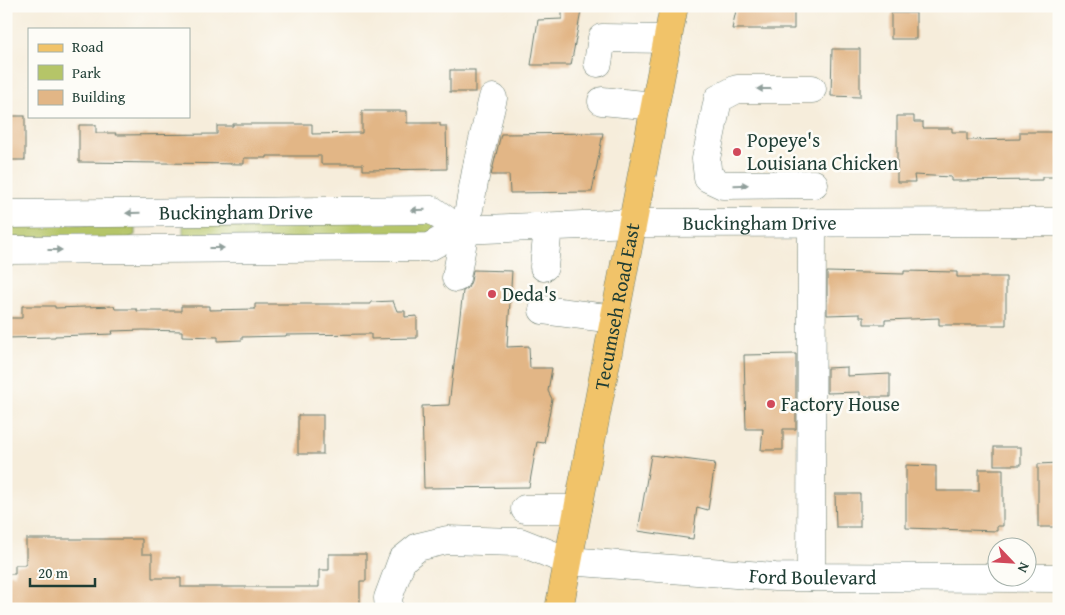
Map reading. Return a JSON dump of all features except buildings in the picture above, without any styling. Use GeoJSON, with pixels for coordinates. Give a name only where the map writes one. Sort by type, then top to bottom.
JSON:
{"type":"FeatureCollection","features":[{"type":"Feature","properties":{"kind":"main road","name":"Tecumseh Road East"},"geometry":{"type":"LineString","coordinates":[[559,609],[674,6]]}},
{"type":"Feature","properties":{"kind":"street"},"geometry":{"type":"LineString","coordinates":[[598,63],[602,38],[668,38]]}},
{"type":"Feature","properties":{"kind":"street"},"geometry":{"type":"LineString","coordinates":[[812,88],[737,89],[718,99],[706,159],[708,178],[723,185],[814,184]]}},
{"type":"Feature","properties":{"kind":"street"},"geometry":{"type":"LineString","coordinates":[[456,278],[463,230],[493,98]]}},
{"type":"Feature","properties":{"kind":"street"},"geometry":{"type":"LineString","coordinates":[[602,101],[655,106]]}},
{"type":"Feature","properties":{"kind":"street","name":"Buckingham Drive"},"geometry":{"type":"LineString","coordinates":[[6,214],[432,210],[463,230]]}},
{"type":"Feature","properties":{"kind":"street"},"geometry":{"type":"LineString","coordinates":[[811,577],[812,222]]}},
{"type":"Feature","properties":{"kind":"street","name":"Buckingham Drive"},"geometry":{"type":"LineString","coordinates":[[6,250],[429,247],[463,230],[633,223],[1059,222]]}},
{"type":"Feature","properties":{"kind":"street"},"geometry":{"type":"LineString","coordinates":[[544,267],[548,227]]}},
{"type":"Feature","properties":{"kind":"street"},"geometry":{"type":"LineString","coordinates":[[543,310],[614,319]]}},
{"type":"Feature","properties":{"kind":"street"},"geometry":{"type":"LineString","coordinates":[[525,509],[578,509]]}},
{"type":"Feature","properties":{"kind":"street","name":"Ford Boulevard"},"geometry":{"type":"LineString","coordinates":[[389,609],[388,598],[402,560],[418,547],[447,540],[520,542],[568,561],[775,577],[1059,578]]}},
{"type":"Feature","properties":{"kind":"green space"},"geometry":{"type":"Polygon","coordinates":[[[431,219],[437,224],[429,238],[189,240],[183,235],[183,226],[192,221],[431,219]]]}},
{"type":"Feature","properties":{"kind":"green space"},"geometry":{"type":"Polygon","coordinates":[[[6,222],[135,226],[135,235],[127,240],[6,241],[6,222]]]}},
{"type":"Feature","properties":{"kind":"place","name":"Popeye's Louisiana Chicken"},"geometry":{"type":"Point","coordinates":[737,152]}},
{"type":"Feature","properties":{"kind":"place","name":"Deda's"},"geometry":{"type":"Point","coordinates":[492,294]}},
{"type":"Feature","properties":{"kind":"place","name":"Factory House"},"geometry":{"type":"Point","coordinates":[771,404]}}]}
